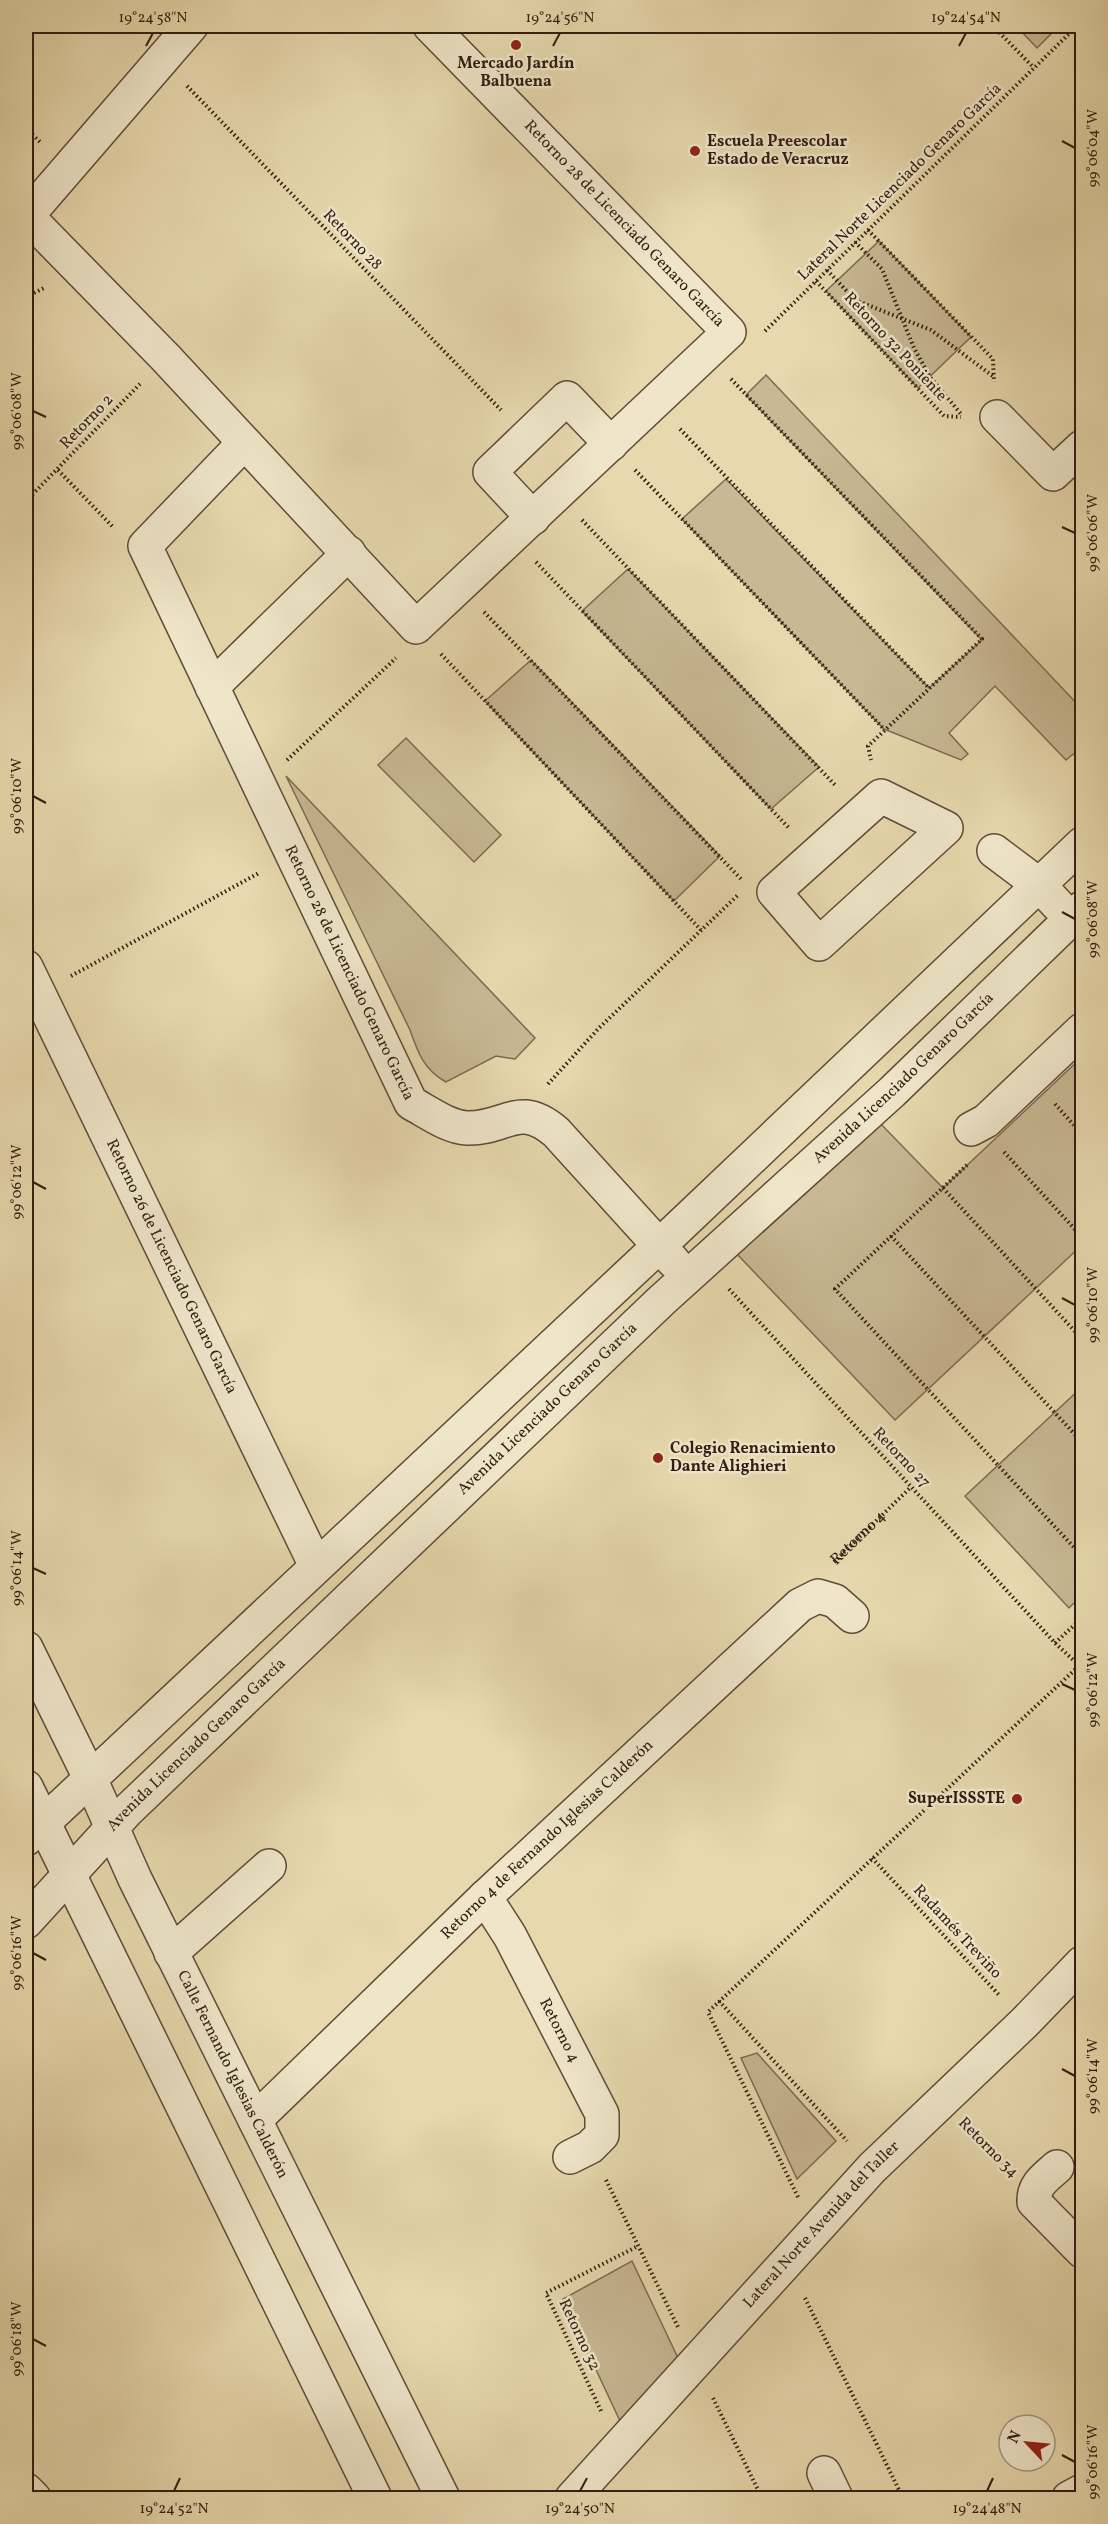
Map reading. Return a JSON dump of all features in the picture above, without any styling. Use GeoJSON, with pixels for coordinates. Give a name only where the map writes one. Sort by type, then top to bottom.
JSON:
{"type":"FeatureCollection","features":[{"type":"Feature","properties":{"kind":"street"},"geometry":{"type":"LineString","coordinates":[[191,26],[27,216],[165,357],[416,627]]}},
{"type":"Feature","properties":{"kind":"street","name":"Retorno 28 de Licenciado Genaro García"},"geometry":{"type":"LineString","coordinates":[[416,627],[719,342],[430,26]]}},
{"type":"Feature","properties":{"kind":"street"},"geometry":{"type":"LineString","coordinates":[[523,527],[490,472],[526,437],[567,398],[610,444]]}},
{"type":"Feature","properties":{"kind":"street"},"geometry":{"type":"LineString","coordinates":[[997,417],[1053,474],[1083,447]]}},
{"type":"Feature","properties":{"kind":"street"},"geometry":{"type":"LineString","coordinates":[[145,546],[244,442]]}},
{"type":"Feature","properties":{"kind":"street","name":"Retorno 28 de Licenciado Genaro García"},"geometry":{"type":"LineString","coordinates":[[145,546],[411,1103],[439,1119],[466,1128],[512,1118],[529,1117]]}},
{"type":"Feature","properties":{"kind":"street"},"geometry":{"type":"LineString","coordinates":[[212,687],[349,553]]}},
{"type":"Feature","properties":{"kind":"street"},"geometry":{"type":"LineString","coordinates":[[871,804],[946,828],[819,944],[761,889],[815,855],[871,804]]}},
{"type":"Feature","properties":{"kind":"street"},"geometry":{"type":"LineString","coordinates":[[34,1830],[89,1776],[659,1246],[1038,884],[1083,844]]}},
{"type":"Feature","properties":{"kind":"street"},"geometry":{"type":"LineString","coordinates":[[994,851],[1077,914]]}},
{"type":"Feature","properties":{"kind":"street","name":"Avenida Licenciado Genaro García"},"geometry":{"type":"LineString","coordinates":[[26,1922],[111,1829],[696,1270],[892,1092],[1077,914]]}},
{"type":"Feature","properties":{"kind":"street","name":"Retorno 26 de Licenciado Genaro García"},"geometry":{"type":"LineString","coordinates":[[32,981],[316,1566]]}},
{"type":"Feature","properties":{"kind":"street"},"geometry":{"type":"LineString","coordinates":[[971,1129],[986,1121],[1083,1030]]}},
{"type":"Feature","properties":{"kind":"street"},"geometry":{"type":"LineString","coordinates":[[529,1117],[542,1121],[556,1132],[659,1246],[696,1270]]}},
{"type":"Feature","properties":{"kind":"street"},"geometry":{"type":"LineString","coordinates":[[502,1393],[533,1426]]}},
{"type":"Feature","properties":{"kind":"street"},"geometry":{"type":"LineString","coordinates":[[818,1596],[835,1601],[852,1616]]}},
{"type":"Feature","properties":{"kind":"street","name":"Retorno 4 de Fernando Iglesias Calderón"},"geometry":{"type":"LineString","coordinates":[[255,2120],[485,1897],[800,1605],[818,1596]]}},
{"type":"Feature","properties":{"kind":"street","name":"Calle Fernando Iglesias Calderón"},"geometry":{"type":"LineString","coordinates":[[26,1648],[89,1776],[111,1829],[171,1953],[443,2499]]}},
{"type":"Feature","properties":{"kind":"street"},"geometry":{"type":"LineString","coordinates":[[26,1787],[34,1830],[70,1875],[375,2499]]}},
{"type":"Feature","properties":{"kind":"street"},"geometry":{"type":"LineString","coordinates":[[171,1953],[269,1866]]}},
{"type":"Feature","properties":{"kind":"street","name":"Retorno 4"},"geometry":{"type":"LineString","coordinates":[[485,1897],[510,1936],[602,2114],[602,2135],[580,2152]]}},
{"type":"Feature","properties":{"kind":"street","name":"Lateral Norte Avenida del Taller"},"geometry":{"type":"LineString","coordinates":[[572,2499],[872,2168],[1025,2022],[1083,1963]]}},
{"type":"Feature","properties":{"kind":"street"},"geometry":{"type":"LineString","coordinates":[[1057,2167],[1033,2193],[1034,2202],[1083,2251]]}},
{"type":"Feature","properties":{"kind":"street"},"geometry":{"type":"LineString","coordinates":[[26,2490],[34,2499]]}},
{"type":"Feature","properties":{"kind":"street"},"geometry":{"type":"LineString","coordinates":[[1069,2499],[1083,2491]]}},
{"type":"Feature","properties":{"kind":"path"},"geometry":{"type":"LineString","coordinates":[[993,26],[1034,68]]}},
{"type":"Feature","properties":{"kind":"path","name":"Lateral Norte Licenciado Genaro García"},"geometry":{"type":"LineString","coordinates":[[719,342],[764,332],[1077,26]]}},
{"type":"Feature","properties":{"kind":"path","name":"Retorno 28"},"geometry":{"type":"LineString","coordinates":[[161,59],[526,437]]}},
{"type":"Feature","properties":{"kind":"path"},"geometry":{"type":"LineString","coordinates":[[868,230],[993,359],[997,417]]}},
{"type":"Feature","properties":{"kind":"path","name":"Retorno 32 Poniente"},"geometry":{"type":"LineString","coordinates":[[816,281],[944,416],[963,417],[930,377],[882,269],[855,242]]}},
{"type":"Feature","properties":{"kind":"path","name":"Retorno 32 Poniente"},"geometry":{"type":"LineString","coordinates":[[827,270],[855,300],[931,330],[994,377]]}},
{"type":"Feature","properties":{"kind":"path"},"geometry":{"type":"LineString","coordinates":[[719,342],[746,395],[982,639],[868,746],[871,804]]}},
{"type":"Feature","properties":{"kind":"path","name":"Retorno 2"},"geometry":{"type":"LineString","coordinates":[[26,501],[165,357]]}},
{"type":"Feature","properties":{"kind":"path"},"geometry":{"type":"LineString","coordinates":[[653,404],[929,688]]}},
{"type":"Feature","properties":{"kind":"path"},"geometry":{"type":"LineString","coordinates":[[610,444],[884,729]]}},
{"type":"Feature","properties":{"kind":"path"},"geometry":{"type":"LineString","coordinates":[[58,470],[132,546],[145,546]]}},
{"type":"Feature","properties":{"kind":"path"},"geometry":{"type":"LineString","coordinates":[[558,493],[871,804]]}},
{"type":"Feature","properties":{"kind":"path"},"geometry":{"type":"LineString","coordinates":[[523,527],[815,855]]}},
{"type":"Feature","properties":{"kind":"path"},"geometry":{"type":"LineString","coordinates":[[460,586],[761,889],[701,930],[598,1028],[538,1095],[529,1117]]}},
{"type":"Feature","properties":{"kind":"path"},"geometry":{"type":"LineString","coordinates":[[261,786],[417,638],[416,627]]}},
{"type":"Feature","properties":{"kind":"path"},"geometry":{"type":"LineString","coordinates":[[416,627],[701,930]]}},
{"type":"Feature","properties":{"kind":"path"},"geometry":{"type":"LineString","coordinates":[[32,981],[292,854]]}},
{"type":"Feature","properties":{"kind":"path"},"geometry":{"type":"LineString","coordinates":[[1052,1101],[1083,1134]]}},
{"type":"Feature","properties":{"kind":"path"},"geometry":{"type":"LineString","coordinates":[[1001,1149],[1083,1237]]}},
{"type":"Feature","properties":{"kind":"path"},"geometry":{"type":"LineString","coordinates":[[968,1164],[835,1289],[1083,1556]]}},
{"type":"Feature","properties":{"kind":"path"},"geometry":{"type":"LineString","coordinates":[[943,1188],[1083,1339]]}},
{"type":"Feature","properties":{"kind":"path"},"geometry":{"type":"LineString","coordinates":[[891,1236],[1083,1442]]}},
{"type":"Feature","properties":{"kind":"path","name":"Retorno 27"},"geometry":{"type":"LineString","coordinates":[[696,1270],[911,1487],[1055,1643],[1081,1667]]}},
{"type":"Feature","properties":{"kind":"path","name":"Retorno 4"},"geometry":{"type":"LineString","coordinates":[[818,1596],[823,1572],[911,1487]]}},
{"type":"Feature","properties":{"kind":"path"},"geometry":{"type":"LineString","coordinates":[[1055,1643],[1083,1618]]}},
{"type":"Feature","properties":{"kind":"path"},"geometry":{"type":"LineString","coordinates":[[814,2231],[708,2012],[1081,1667]]}},
{"type":"Feature","properties":{"kind":"path","name":"Radamés Treviño"},"geometry":{"type":"LineString","coordinates":[[872,1858],[1025,2022]]}},
{"type":"Feature","properties":{"kind":"path"},"geometry":{"type":"LineString","coordinates":[[719,2001],[872,2168]]}},
{"type":"Feature","properties":{"kind":"path","name":"Retorno 34"},"geometry":{"type":"LineString","coordinates":[[942,2102],[1033,2193]]}},
{"type":"Feature","properties":{"kind":"path","name":"Retorno 32"},"geometry":{"type":"LineString","coordinates":[[580,2152],[638,2246],[546,2293],[618,2448]]}},
{"type":"Feature","properties":{"kind":"path"},"geometry":{"type":"LineString","coordinates":[[788,2262],[903,2499]]}},
{"type":"Feature","properties":{"kind":"shaded area"},"geometry":{"type":"Polygon","coordinates":[[[1016,26],[1059,26],[1037,48],[1016,26]]]}},
{"type":"Feature","properties":{"kind":"shaded area"},"geometry":{"type":"Polygon","coordinates":[[[879,241],[971,337],[918,388],[826,291],[879,241]]]}},
{"type":"Feature","properties":{"kind":"shaded area"},"geometry":{"type":"Polygon","coordinates":[[[766,375],[1082,709],[1082,747],[1066,760],[995,686],[949,733],[968,754],[961,760],[884,729],[682,519],[726,479],[929,688],[982,640],[746,395],[766,375]]]}},
{"type":"Feature","properties":{"kind":"shaded area"},"geometry":{"type":"Polygon","coordinates":[[[628,569],[819,767],[771,809],[582,611],[628,569]]]}},
{"type":"Feature","properties":{"kind":"shaded area"},"geometry":{"type":"Polygon","coordinates":[[[531,660],[720,856],[674,901],[485,701],[531,660]]]}},
{"type":"Feature","properties":{"kind":"shaded area"},"geometry":{"type":"Polygon","coordinates":[[[406,738],[501,835],[474,862],[378,765],[406,738]]]}},
{"type":"Feature","properties":{"kind":"shaded area"},"geometry":{"type":"Polygon","coordinates":[[[286,776],[535,1038],[515,1059],[496,1056],[446,1082],[427,1066],[286,776]]]}},
{"type":"Feature","properties":{"kind":"shaded area"},"geometry":{"type":"Polygon","coordinates":[[[1082,1057],[1082,1245],[895,1420],[736,1253],[876,1119],[943,1188],[1082,1057]]]}},
{"type":"Feature","properties":{"kind":"shaded area"},"geometry":{"type":"Polygon","coordinates":[[[1082,1387],[1082,1595],[1069,1608],[965,1496],[1082,1387]]]}},
{"type":"Feature","properties":{"kind":"shaded area"},"geometry":{"type":"Polygon","coordinates":[[[757,2053],[836,2141],[797,2179],[741,2058],[757,2053]]]}},
{"type":"Feature","properties":{"kind":"shaded area"},"geometry":{"type":"Polygon","coordinates":[[[632,2261],[679,2360],[620,2421],[563,2299],[632,2261]]]}},
{"type":"Feature","properties":{"kind":"place","name":"Mercado Jardín Balbuena"},"geometry":{"type":"Point","coordinates":[516,45]}},
{"type":"Feature","properties":{"kind":"place","name":"Escuela Preescolar Estado de Veracruz"},"geometry":{"type":"Point","coordinates":[695,151]}},
{"type":"Feature","properties":{"kind":"place","name":"Colegio Renacimiento Dante Alighieri"},"geometry":{"type":"Point","coordinates":[658,1458]}},
{"type":"Feature","properties":{"kind":"place","name":"SuperISSSTE"},"geometry":{"type":"Point","coordinates":[1017,1799]}}]}
